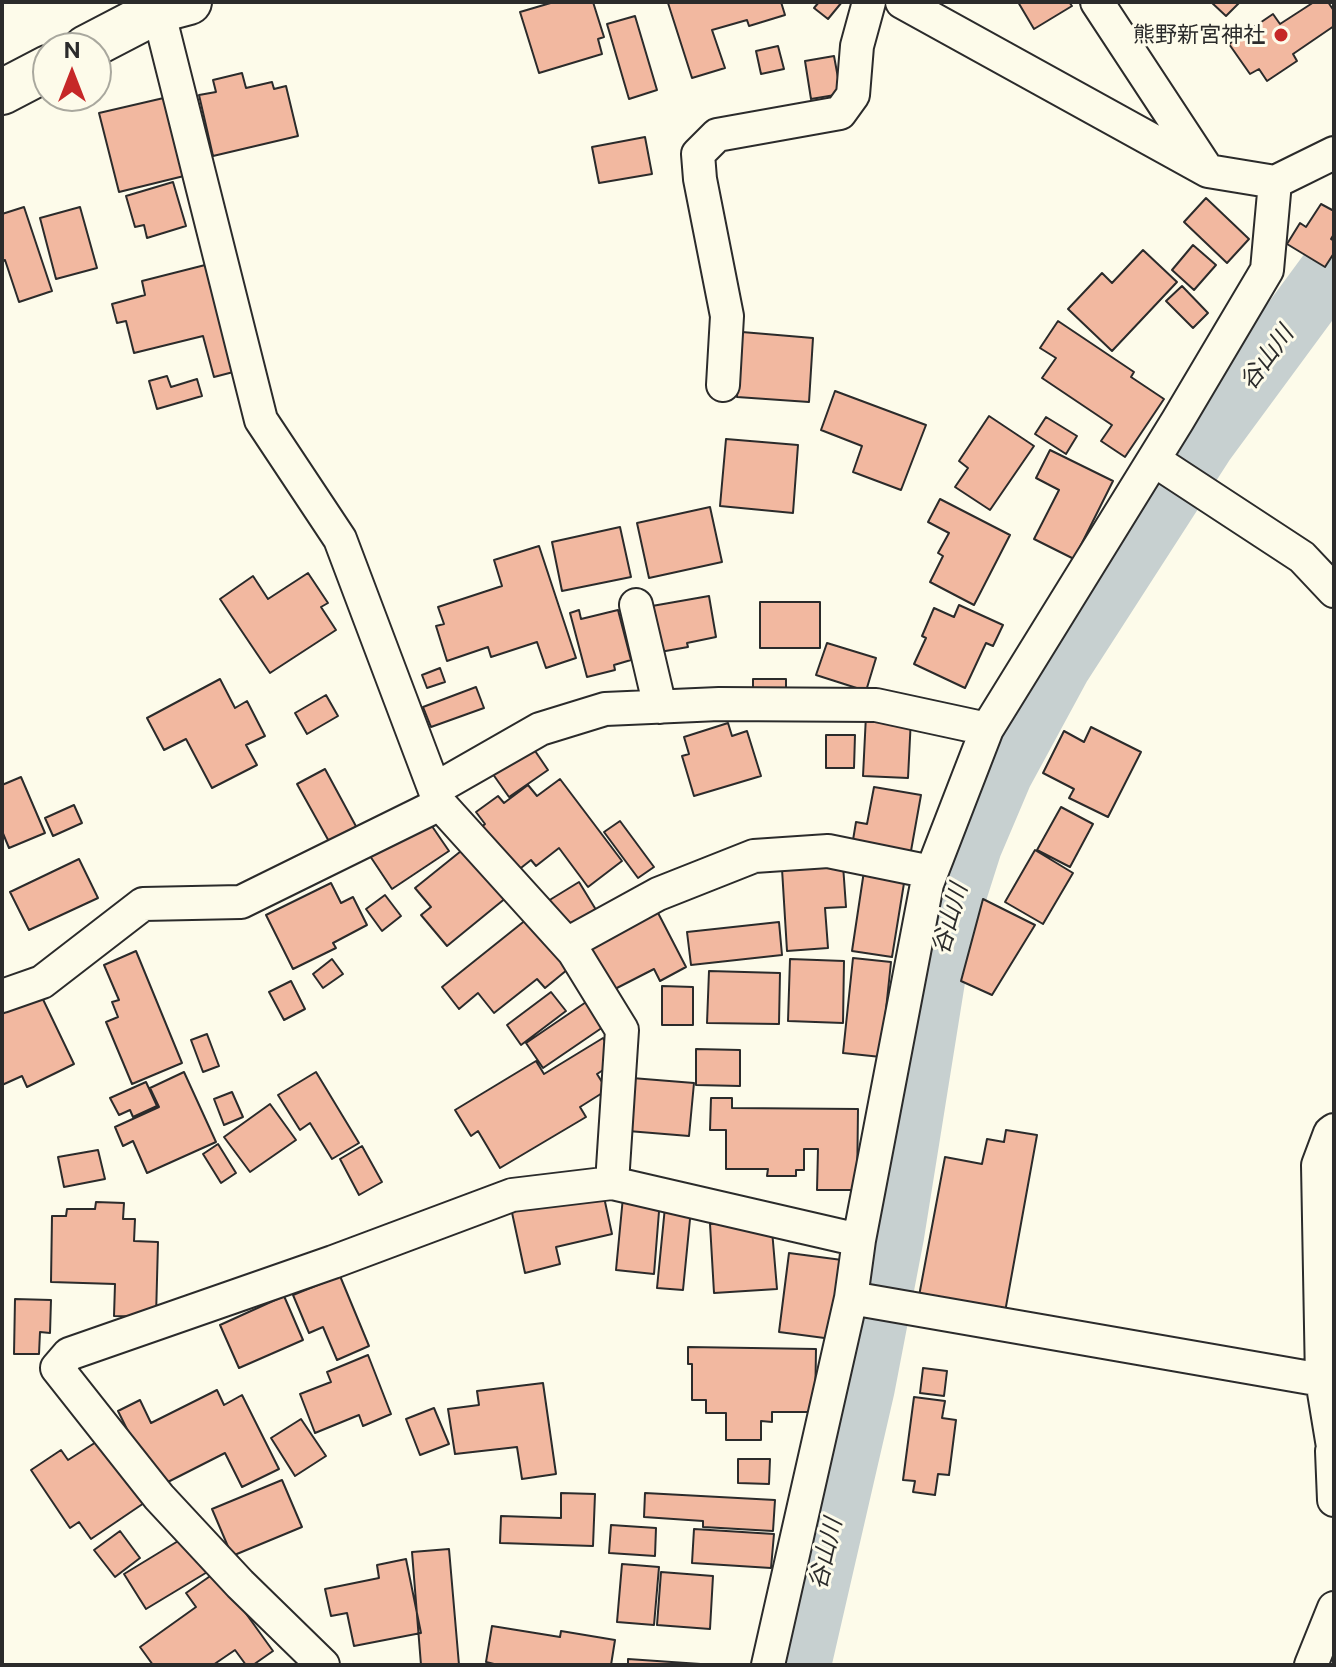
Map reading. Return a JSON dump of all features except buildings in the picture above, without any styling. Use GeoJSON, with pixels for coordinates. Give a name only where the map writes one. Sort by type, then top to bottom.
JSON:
{"type":"FeatureCollection","features":[{"type":"Feature","properties":{"kind":"street"},"geometry":{"type":"LineString","coordinates":[[723,385],[727,316],[700,179],[698,154],[717,135],[840,113],[853,95],[857,46],[869,2]]}},
{"type":"Feature","properties":{"kind":"street"},"geometry":{"type":"LineString","coordinates":[[902,2],[1208,171],[1275,182],[1334,153]]}},
{"type":"Feature","properties":{"kind":"street"},"geometry":{"type":"LineString","coordinates":[[1097,2],[1208,171]]}},
{"type":"Feature","properties":{"kind":"street"},"geometry":{"type":"LineString","coordinates":[[112,34],[168,5],[261,420],[340,539],[438,797],[567,944],[622,1030],[612,1183]]}},
{"type":"Feature","properties":{"kind":"street"},"geometry":{"type":"LineString","coordinates":[[2,92],[32,76]]}},
{"type":"Feature","properties":{"kind":"street"},"geometry":{"type":"LineString","coordinates":[[768,1665],[851,1298],[859,1240],[931,872],[987,729],[1155,461],[1267,270],[1275,182]]}},
{"type":"Feature","properties":{"kind":"street"},"geometry":{"type":"LineString","coordinates":[[1155,461],[1302,557],[1334,591]]}},
{"type":"Feature","properties":{"kind":"street"},"geometry":{"type":"LineString","coordinates":[[636,605],[660,707]]}},
{"type":"Feature","properties":{"kind":"street"},"geometry":{"type":"LineString","coordinates":[[2,996],[42,982],[143,904],[241,902],[438,797],[540,729],[605,709],[719,704],[876,705],[987,729]]}},
{"type":"Feature","properties":{"kind":"street"},"geometry":{"type":"LineString","coordinates":[[567,944],[658,894],[754,856],[828,851],[931,872]]}},
{"type":"Feature","properties":{"kind":"street"},"geometry":{"type":"LineString","coordinates":[[1334,1130],[1318,1165],[1322,1380],[1333,1452],[1334,1500]]}},
{"type":"Feature","properties":{"kind":"street"},"geometry":{"type":"LineString","coordinates":[[323,1665],[240,1584],[159,1497],[57,1368],[69,1354],[333,1262],[512,1195],[612,1183],[859,1240]]}},
{"type":"Feature","properties":{"kind":"street"},"geometry":{"type":"LineString","coordinates":[[851,1298],[1322,1380]]}},
{"type":"Feature","properties":{"kind":"street"},"geometry":{"type":"LineString","coordinates":[[1311,1665],[1334,1608]]}},
{"type":"Feature","properties":{"kind":"waterway","name":"谷山川"},"geometry":{"type":"LineString","coordinates":[[800,1665],[864,1387],[893,1236],[940,943],[971,846],[1002,773],[1060,666],[1205,441],[1334,266]]}},
{"type":"Feature","properties":{"kind":"place","name":"熊野新宮神社"},"geometry":{"type":"Point","coordinates":[1281,35]}}]}
